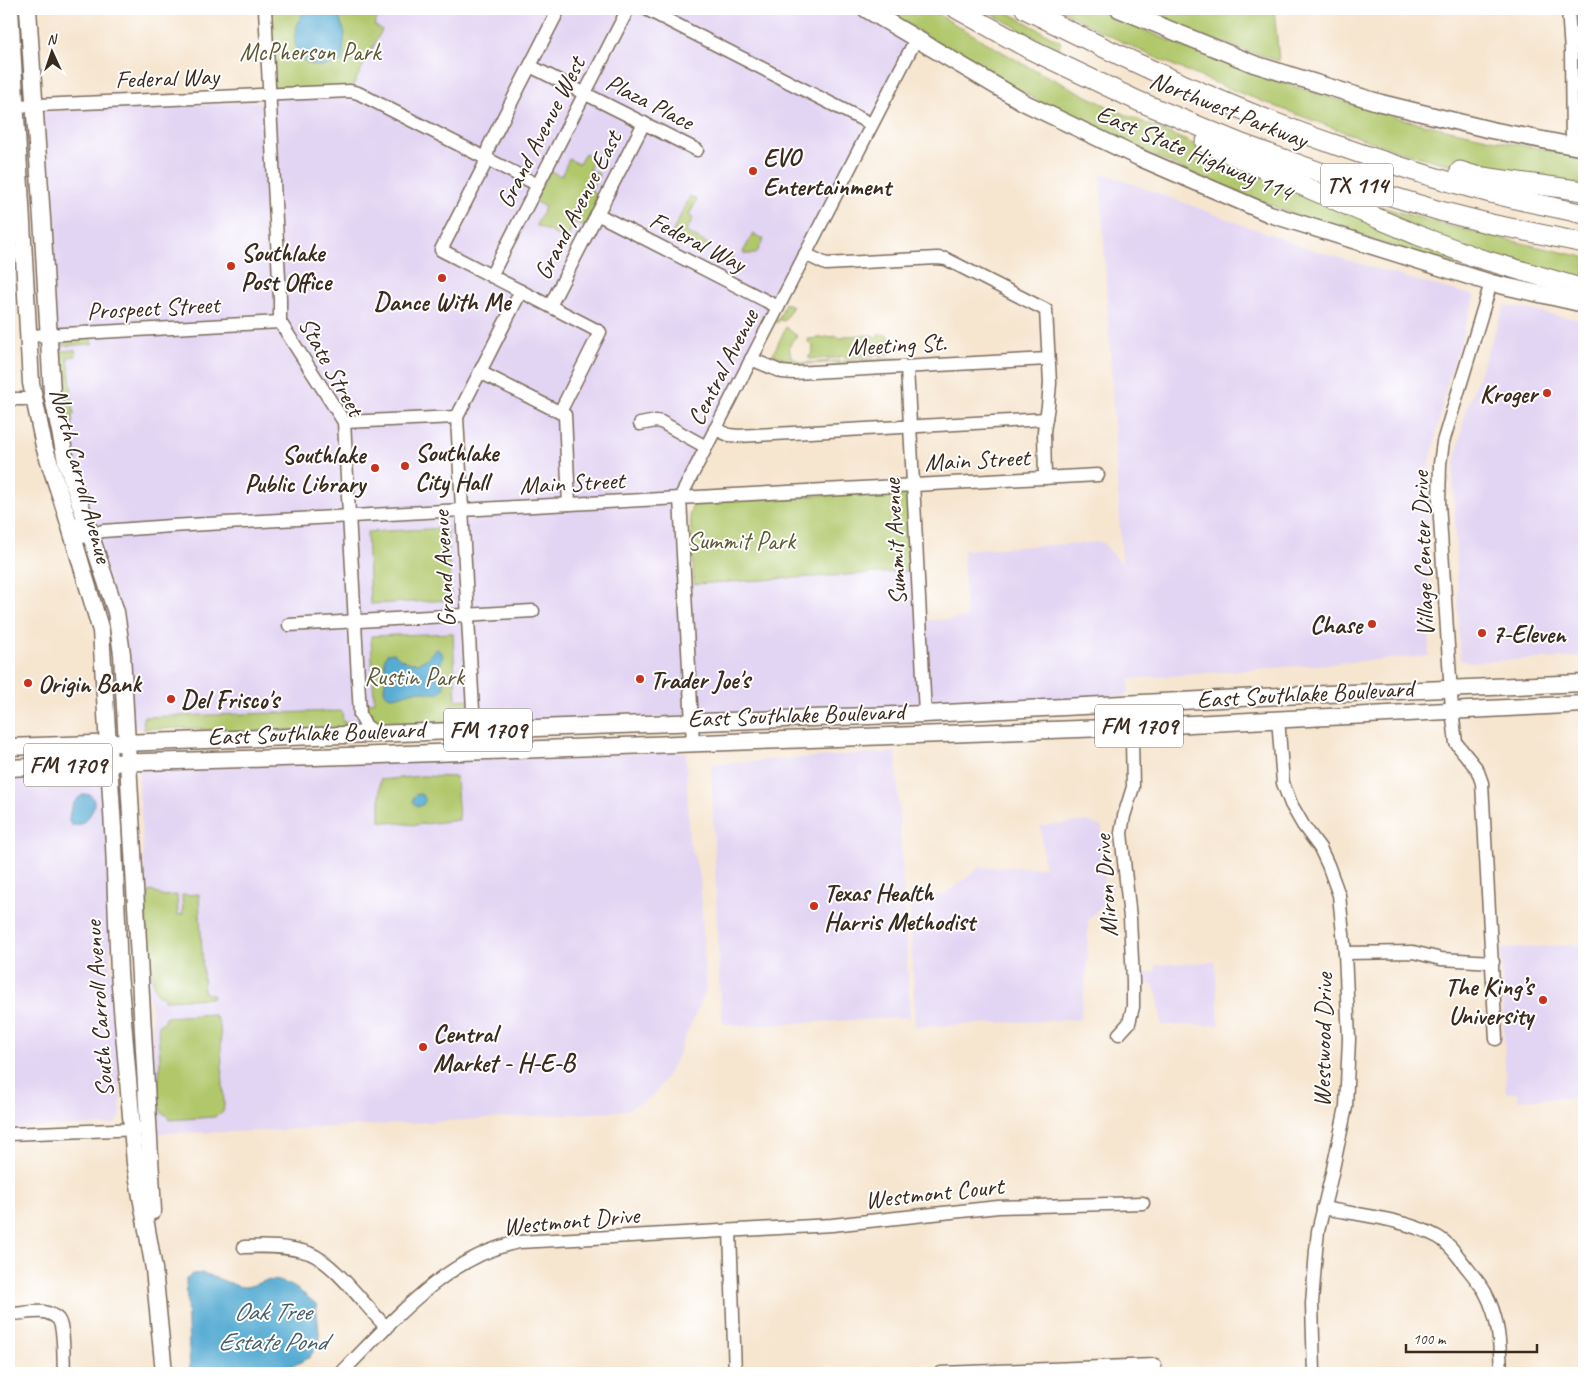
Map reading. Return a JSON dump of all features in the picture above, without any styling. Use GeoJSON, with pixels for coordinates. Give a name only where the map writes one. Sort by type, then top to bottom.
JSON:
{"type":"FeatureCollection","features":[{"type":"Feature","properties":{"kind":"highway","name":"Northwest Parkway"},"geometry":{"type":"LineString","coordinates":[[957,9],[1031,50],[1138,101],[1242,144],[1364,188],[1440,211],[1491,224],[1584,243]]}},
{"type":"Feature","properties":{"kind":"highway","name":"Northwest Parkway"},"geometry":{"type":"LineString","coordinates":[[1025,9],[1111,52],[1278,124],[1428,175],[1505,197],[1584,214]]}},
{"type":"Feature","properties":{"kind":"highway"},"geometry":{"type":"LineString","coordinates":[[1138,101],[1153,120],[1360,211],[1478,258],[1584,289]]}},
{"type":"Feature","properties":{"kind":"highway"},"geometry":{"type":"LineString","coordinates":[[1333,144],[1356,141],[1476,176],[1584,191]]}},
{"type":"Feature","properties":{"kind":"main road","name":"North Carroll Avenue"},"geometry":{"type":"LineString","coordinates":[[10,9],[16,106],[16,254],[28,336],[34,399],[44,446],[101,631],[108,743]]}},
{"type":"Feature","properties":{"kind":"main road","name":"North Carroll Avenue"},"geometry":{"type":"LineString","coordinates":[[28,9],[44,234],[52,393],[66,462],[116,612],[122,654],[127,743]]}},
{"type":"Feature","properties":{"kind":"main road","name":"East State Highway 114"},"geometry":{"type":"LineString","coordinates":[[866,9],[1025,103],[1138,158],[1270,214],[1491,284],[1584,304]]}},
{"type":"Feature","properties":{"kind":"main road"},"geometry":{"type":"LineString","coordinates":[[1119,9],[1254,64],[1381,103],[1491,130],[1578,146]]}},
{"type":"Feature","properties":{"kind":"main road","name":"East Southlake Boulevard"},"geometry":{"type":"LineString","coordinates":[[9,747],[925,714],[1584,683]]}},
{"type":"Feature","properties":{"kind":"main road","name":"East Southlake Boulevard"},"geometry":{"type":"LineString","coordinates":[[9,768],[128,762],[380,755],[1133,727],[1278,718],[1584,704]]}},
{"type":"Feature","properties":{"kind":"main road","name":"South Carroll Avenue"},"geometry":{"type":"LineString","coordinates":[[108,743],[122,1006],[140,1129]]}},
{"type":"Feature","properties":{"kind":"main road","name":"South Carroll Avenue"},"geometry":{"type":"LineString","coordinates":[[127,743],[145,1059],[140,1129],[135,1163],[154,1269],[164,1373]]}},
{"type":"Feature","properties":{"kind":"main road"},"geometry":{"type":"LineString","coordinates":[[118,956],[131,997],[143,1010]]}},
{"type":"Feature","properties":{"kind":"main road"},"geometry":{"type":"LineString","coordinates":[[122,1006],[135,1014],[139,1022],[145,1059]]}},
{"type":"Feature","properties":{"kind":"street","name":"State Street"},"geometry":{"type":"LineString","coordinates":[[265,9],[280,322],[344,422],[360,715]]}},
{"type":"Feature","properties":{"kind":"street"},"geometry":{"type":"LineString","coordinates":[[559,9],[489,146],[484,166],[441,250],[600,332],[560,412]]}},
{"type":"Feature","properties":{"kind":"street","name":"Grand Avenue West"},"geometry":{"type":"LineString","coordinates":[[492,276],[628,9]]}},
{"type":"Feature","properties":{"kind":"street"},"geometry":{"type":"LineString","coordinates":[[646,9],[871,124]]}},
{"type":"Feature","properties":{"kind":"street"},"geometry":{"type":"LineString","coordinates":[[1568,9],[1578,146]]}},
{"type":"Feature","properties":{"kind":"street","name":"Central Avenue"},"geometry":{"type":"LineString","coordinates":[[680,498],[916,39]]}},
{"type":"Feature","properties":{"kind":"street","name":"Plaza Place"},"geometry":{"type":"LineString","coordinates":[[530,66],[697,150]]}},
{"type":"Feature","properties":{"kind":"street","name":"Federal Way"},"geometry":{"type":"LineString","coordinates":[[16,106],[350,91],[358,93],[538,185]]}},
{"type":"Feature","properties":{"kind":"street","name":"Grand Avenue East"},"geometry":{"type":"LineString","coordinates":[[550,306],[644,123]]}},
{"type":"Feature","properties":{"kind":"street","name":"Federal Way"},"geometry":{"type":"LineString","coordinates":[[597,214],[778,307]]}},
{"type":"Feature","properties":{"kind":"street"},"geometry":{"type":"LineString","coordinates":[[805,254],[826,264],[937,258],[954,262],[1046,310],[1049,395],[1043,445],[1045,478]]}},
{"type":"Feature","properties":{"kind":"street","name":"Village Center Drive"},"geometry":{"type":"LineString","coordinates":[[1491,284],[1448,427],[1440,464],[1439,502],[1452,710],[1456,743],[1477,769],[1482,783],[1496,1039]]}},
{"type":"Feature","properties":{"kind":"street"},"geometry":{"type":"LineString","coordinates":[[344,422],[457,417],[521,291]]}},
{"type":"Feature","properties":{"kind":"street","name":"Prospect Street"},"geometry":{"type":"LineString","coordinates":[[28,336],[280,322]]}},
{"type":"Feature","properties":{"kind":"street","name":"Meeting St."},"geometry":{"type":"LineString","coordinates":[[751,359],[782,372],[794,373],[1048,358]]}},
{"type":"Feature","properties":{"kind":"street","name":"Summit Avenue"},"geometry":{"type":"LineString","coordinates":[[907,366],[925,714]]}},
{"type":"Feature","properties":{"kind":"street"},"geometry":{"type":"LineString","coordinates":[[480,372],[565,415],[569,504]]}},
{"type":"Feature","properties":{"kind":"street"},"geometry":{"type":"LineString","coordinates":[[9,399],[34,399]]}},
{"type":"Feature","properties":{"kind":"street","name":"Grand Avenue"},"geometry":{"type":"LineString","coordinates":[[457,417],[473,710]]}},
{"type":"Feature","properties":{"kind":"street"},"geometry":{"type":"LineString","coordinates":[[715,429],[729,435],[738,436],[1046,419]]}},
{"type":"Feature","properties":{"kind":"street"},"geometry":{"type":"LineString","coordinates":[[640,424],[661,422],[706,447]]}},
{"type":"Feature","properties":{"kind":"street","name":"Main Street"},"geometry":{"type":"LineString","coordinates":[[90,535],[104,531],[152,527],[1098,475]]}},
{"type":"Feature","properties":{"kind":"street"},"geometry":{"type":"LineString","coordinates":[[680,498],[693,743]]}},
{"type":"Feature","properties":{"kind":"street"},"geometry":{"type":"LineString","coordinates":[[65,510],[79,536],[90,535]]}},
{"type":"Feature","properties":{"kind":"street"},"geometry":{"type":"LineString","coordinates":[[289,625],[534,611]]}},
{"type":"Feature","properties":{"kind":"street","name":"Miron Drive"},"geometry":{"type":"LineString","coordinates":[[1119,1034],[1129,1023],[1133,1007],[1130,918],[1122,833],[1124,816],[1134,787],[1131,754],[1137,704]]}},
{"type":"Feature","properties":{"kind":"street"},"geometry":{"type":"LineString","coordinates":[[473,710],[482,725],[489,730]]}},
{"type":"Feature","properties":{"kind":"street"},"geometry":{"type":"LineString","coordinates":[[457,731],[467,722],[473,710]]}},
{"type":"Feature","properties":{"kind":"street"},"geometry":{"type":"LineString","coordinates":[[340,736],[351,727],[360,715],[366,726],[378,734]]}},
{"type":"Feature","properties":{"kind":"street","name":"Westwood Drive"},"geometry":{"type":"LineString","coordinates":[[1278,718],[1283,783],[1291,804],[1303,825],[1320,848],[1339,895],[1345,953],[1349,1039],[1346,1107],[1332,1178],[1318,1231],[1312,1304],[1314,1373]]}},
{"type":"Feature","properties":{"kind":"street"},"geometry":{"type":"LineString","coordinates":[[1345,953],[1413,952],[1441,959],[1493,962]]}},
{"type":"Feature","properties":{"kind":"street"},"geometry":{"type":"LineString","coordinates":[[9,1134],[140,1129]]}},
{"type":"Feature","properties":{"kind":"street","name":"Westmont Court"},"geometry":{"type":"LineString","coordinates":[[730,1231],[832,1225],[998,1207],[1143,1203]]}},
{"type":"Feature","properties":{"kind":"street"},"geometry":{"type":"LineString","coordinates":[[1323,1208],[1394,1222],[1424,1231],[1440,1238],[1451,1248],[1484,1291],[1494,1310],[1498,1326],[1501,1373]]}},
{"type":"Feature","properties":{"kind":"street"},"geometry":{"type":"LineString","coordinates":[[730,1231],[736,1373]]}},
{"type":"Feature","properties":{"kind":"street","name":"Westmont Drive"},"geometry":{"type":"LineString","coordinates":[[341,1373],[434,1283],[474,1257],[505,1244],[730,1231]]}},
{"type":"Feature","properties":{"kind":"street"},"geometry":{"type":"LineString","coordinates":[[244,1246],[286,1247],[311,1254],[336,1271],[373,1315],[387,1328]]}},
{"type":"Feature","properties":{"kind":"street"},"geometry":{"type":"LineString","coordinates":[[9,1314],[45,1312],[58,1320],[61,1325],[64,1373]]}},
{"type":"Feature","properties":{"kind":"street"},"geometry":{"type":"LineString","coordinates":[[941,1373],[1155,1365]]}},
{"type":"Feature","properties":{"kind":"shaded area"},"geometry":{"type":"Polygon","coordinates":[[[265,9],[867,9],[916,39],[680,498],[684,583],[918,571],[921,621],[966,618],[963,550],[1102,542],[1122,564],[1100,172],[1304,247],[1475,296],[1446,387],[1428,474],[1429,656],[1129,679],[1129,692],[1124,696],[668,717],[245,732],[185,728],[138,729],[133,724],[60,407],[43,114],[46,111],[269,101],[265,9]]]}},
{"type":"Feature","properties":{"kind":"shaded area"},"geometry":{"type":"Polygon","coordinates":[[[1505,305],[1584,321],[1584,657],[1468,662],[1460,660],[1453,473],[1465,412],[1505,305]]]}},
{"type":"Feature","properties":{"kind":"shaded area"},"geometry":{"type":"Polygon","coordinates":[[[686,752],[689,840],[700,876],[706,989],[673,1066],[656,1092],[647,1100],[625,1110],[611,1112],[238,1132],[153,1133],[152,1008],[148,989],[140,900],[145,883],[138,768],[686,752]]]}},
{"type":"Feature","properties":{"kind":"shaded area"},"geometry":{"type":"Polygon","coordinates":[[[896,752],[910,1017],[744,1026],[723,1023],[720,999],[711,764],[896,752]]]}},
{"type":"Feature","properties":{"kind":"shaded area"},"geometry":{"type":"Polygon","coordinates":[[[9,775],[44,777],[96,776],[103,779],[110,871],[110,964],[114,982],[121,1115],[116,1123],[110,1125],[9,1128],[9,775]]]}},
{"type":"Feature","properties":{"kind":"shaded area"},"geometry":{"type":"Polygon","coordinates":[[[1087,821],[1102,827],[1104,884],[1113,885],[1109,898],[1088,920],[1087,971],[1080,1019],[915,1027],[910,898],[944,894],[979,867],[1044,867],[1041,826],[1087,821]]]}},
{"type":"Feature","properties":{"kind":"shaded area","name":"The King’s University"},"geometry":{"type":"Polygon","coordinates":[[[1584,944],[1584,1097],[1518,1100],[1517,1093],[1506,1093],[1501,949],[1584,944]]]}},
{"type":"Feature","properties":{"kind":"shaded area"},"geometry":{"type":"Polygon","coordinates":[[[1215,962],[1219,1025],[1162,1025],[1154,985],[1144,984],[1144,973],[1155,972],[1156,965],[1215,962]]]}},
{"type":"Feature","properties":{"kind":"green space","name":"McPherson Park"},"geometry":{"type":"Polygon","coordinates":[[[265,9],[382,9],[374,25],[382,30],[350,91],[269,96],[265,9]]]}},
{"type":"Feature","properties":{"kind":"green space"},"geometry":{"type":"Polygon","coordinates":[[[881,9],[929,9],[1025,65],[1113,109],[1214,153],[1554,291],[1503,279],[1322,225],[1204,179],[1064,114],[1014,88],[881,9]]]}},
{"type":"Feature","properties":{"kind":"green space"},"geometry":{"type":"Polygon","coordinates":[[[983,9],[1002,9],[1061,42],[1058,50],[983,9]]]}},
{"type":"Feature","properties":{"kind":"green space"},"geometry":{"type":"Polygon","coordinates":[[[1060,9],[1095,9],[1189,49],[1252,73],[1409,121],[1510,143],[1584,156],[1584,186],[1476,170],[1439,162],[1375,143],[1202,78],[1116,39],[1060,9]]]}},
{"type":"Feature","properties":{"kind":"green space"},"geometry":{"type":"Polygon","coordinates":[[[1139,9],[1274,9],[1279,61],[1198,35],[1139,9]]]}},
{"type":"Feature","properties":{"kind":"green space"},"geometry":{"type":"Polygon","coordinates":[[[585,153],[595,158],[589,169],[599,174],[591,191],[601,197],[585,227],[575,222],[566,240],[536,225],[545,207],[534,201],[550,171],[561,176],[569,159],[579,164],[585,153]]]}},
{"type":"Feature","properties":{"kind":"green space"},"geometry":{"type":"Polygon","coordinates":[[[690,196],[697,200],[689,215],[693,218],[686,232],[710,245],[707,251],[672,233],[690,196]]]}},
{"type":"Feature","properties":{"kind":"green space"},"geometry":{"type":"Polygon","coordinates":[[[1356,199],[1498,238],[1584,257],[1584,286],[1451,244],[1356,199]]]}},
{"type":"Feature","properties":{"kind":"green space"},"geometry":{"type":"Polygon","coordinates":[[[753,234],[764,239],[756,254],[744,254],[743,252],[753,234]]]}},
{"type":"Feature","properties":{"kind":"green space"},"geometry":{"type":"Polygon","coordinates":[[[718,249],[733,257],[732,260],[727,261],[716,255],[718,249]]]}},
{"type":"Feature","properties":{"kind":"green space"},"geometry":{"type":"Polygon","coordinates":[[[785,303],[793,306],[784,321],[780,320],[777,323],[775,322],[779,319],[785,303]]]}},
{"type":"Feature","properties":{"kind":"green space"},"geometry":{"type":"Polygon","coordinates":[[[786,327],[797,336],[790,345],[792,357],[785,359],[773,354],[786,327]]]}},
{"type":"Feature","properties":{"kind":"green space"},"geometry":{"type":"Polygon","coordinates":[[[878,334],[887,335],[893,340],[893,349],[888,355],[879,356],[879,354],[874,354],[874,356],[844,358],[844,356],[839,356],[839,358],[809,359],[813,346],[808,342],[808,339],[873,335],[878,337],[878,334]]]}},
{"type":"Feature","properties":{"kind":"green space"},"geometry":{"type":"Polygon","coordinates":[[[91,337],[92,344],[60,346],[61,340],[91,337]]]}},
{"type":"Feature","properties":{"kind":"green space"},"geometry":{"type":"Polygon","coordinates":[[[75,350],[76,356],[68,357],[74,415],[72,415],[73,433],[71,434],[63,394],[60,351],[75,350]]]}},
{"type":"Feature","properties":{"kind":"green space"},"geometry":{"type":"Polygon","coordinates":[[[771,357],[784,362],[794,358],[801,363],[840,361],[840,365],[837,362],[793,365],[793,368],[768,361],[771,357]]]}},
{"type":"Feature","properties":{"kind":"green space"},"geometry":{"type":"Polygon","coordinates":[[[898,358],[898,362],[890,363],[889,360],[846,362],[843,365],[843,361],[898,358]]]}},
{"type":"Feature","properties":{"kind":"green space","name":"Summit Park"},"geometry":{"type":"Polygon","coordinates":[[[899,491],[908,497],[913,571],[694,584],[690,513],[692,506],[697,502],[899,491]]]}},
{"type":"Feature","properties":{"kind":"green space","name":"Rustin Park"},"geometry":{"type":"Polygon","coordinates":[[[447,528],[451,600],[370,604],[367,532],[447,528]]]}},
{"type":"Feature","properties":{"kind":"green space","name":"Rustin Park"},"geometry":{"type":"Polygon","coordinates":[[[453,633],[456,700],[468,699],[468,712],[464,721],[461,723],[381,727],[375,726],[367,720],[364,703],[374,702],[371,636],[453,633]]]}},
{"type":"Feature","properties":{"kind":"green space"},"geometry":{"type":"Polygon","coordinates":[[[342,711],[343,722],[351,722],[340,728],[245,732],[185,728],[148,728],[144,730],[143,717],[342,711]]]}},
{"type":"Feature","properties":{"kind":"green space"},"geometry":{"type":"Polygon","coordinates":[[[421,776],[456,777],[459,820],[415,825],[380,821],[380,780],[421,776]]]}},
{"type":"Feature","properties":{"kind":"green space"},"geometry":{"type":"Polygon","coordinates":[[[152,891],[162,896],[177,895],[178,915],[183,914],[182,895],[199,894],[204,992],[212,994],[213,998],[164,1000],[164,996],[158,995],[155,990],[146,920],[147,899],[149,892],[152,891]]]}},
{"type":"Feature","properties":{"kind":"green space"},"geometry":{"type":"Polygon","coordinates":[[[212,1014],[216,1017],[220,1026],[223,1112],[214,1117],[169,1120],[169,1116],[162,1113],[158,1101],[159,1025],[165,1021],[165,1017],[212,1014]]]}},
{"type":"Feature","properties":{"kind":"water"},"geometry":{"type":"Polygon","coordinates":[[[304,9],[336,9],[345,33],[342,62],[318,66],[307,63],[300,56],[297,51],[295,35],[304,9]]]}},
{"type":"Feature","properties":{"kind":"water"},"geometry":{"type":"Polygon","coordinates":[[[438,649],[443,656],[440,672],[444,684],[444,688],[439,693],[433,694],[416,691],[392,697],[385,693],[386,673],[384,663],[387,654],[394,653],[406,661],[415,663],[424,660],[433,651],[438,649]]]}},
{"type":"Feature","properties":{"kind":"water"},"geometry":{"type":"Polygon","coordinates":[[[85,794],[91,795],[94,800],[91,814],[84,822],[71,825],[69,817],[72,805],[85,794]]]}},
{"type":"Feature","properties":{"kind":"water"},"geometry":{"type":"Polygon","coordinates":[[[419,794],[425,800],[419,806],[413,800],[419,794]]]}},
{"type":"Feature","properties":{"kind":"water","name":"Oak Tree Estate Pond"},"geometry":{"type":"Polygon","coordinates":[[[203,1273],[243,1287],[265,1281],[279,1281],[293,1286],[305,1295],[316,1304],[320,1340],[310,1357],[291,1367],[260,1373],[251,1371],[243,1373],[190,1373],[186,1279],[192,1274],[203,1273]]]}},
{"type":"Feature","properties":{"kind":"place","name":"EVO Entertainment"},"geometry":{"type":"Point","coordinates":[753,171]}},
{"type":"Feature","properties":{"kind":"place","name":"Southlake Post Office"},"geometry":{"type":"Point","coordinates":[231,266]}},
{"type":"Feature","properties":{"kind":"place","name":"Dance With Me"},"geometry":{"type":"Point","coordinates":[442,278]}},
{"type":"Feature","properties":{"kind":"place","name":"Kroger"},"geometry":{"type":"Point","coordinates":[1547,393]}},
{"type":"Feature","properties":{"kind":"place","name":"Southlake City Hall"},"geometry":{"type":"Point","coordinates":[405,466]}},
{"type":"Feature","properties":{"kind":"place","name":"Southlake Public Library"},"geometry":{"type":"Point","coordinates":[375,468]}},
{"type":"Feature","properties":{"kind":"place","name":"Chase"},"geometry":{"type":"Point","coordinates":[1372,624]}},
{"type":"Feature","properties":{"kind":"place","name":"7-Eleven"},"geometry":{"type":"Point","coordinates":[1482,633]}},
{"type":"Feature","properties":{"kind":"place","name":"Trader Joe's"},"geometry":{"type":"Point","coordinates":[640,679]}},
{"type":"Feature","properties":{"kind":"place","name":"Origin Bank"},"geometry":{"type":"Point","coordinates":[28,683]}},
{"type":"Feature","properties":{"kind":"place","name":"Del Frisco's"},"geometry":{"type":"Point","coordinates":[171,699]}},
{"type":"Feature","properties":{"kind":"place","name":"Texas Health Harris Methodist"},"geometry":{"type":"Point","coordinates":[814,906]}},
{"type":"Feature","properties":{"kind":"place","name":"The King’s University"},"geometry":{"type":"Point","coordinates":[1543,1000]}},
{"type":"Feature","properties":{"kind":"place","name":"Central Market - H-E-B"},"geometry":{"type":"Point","coordinates":[423,1047]}}]}
